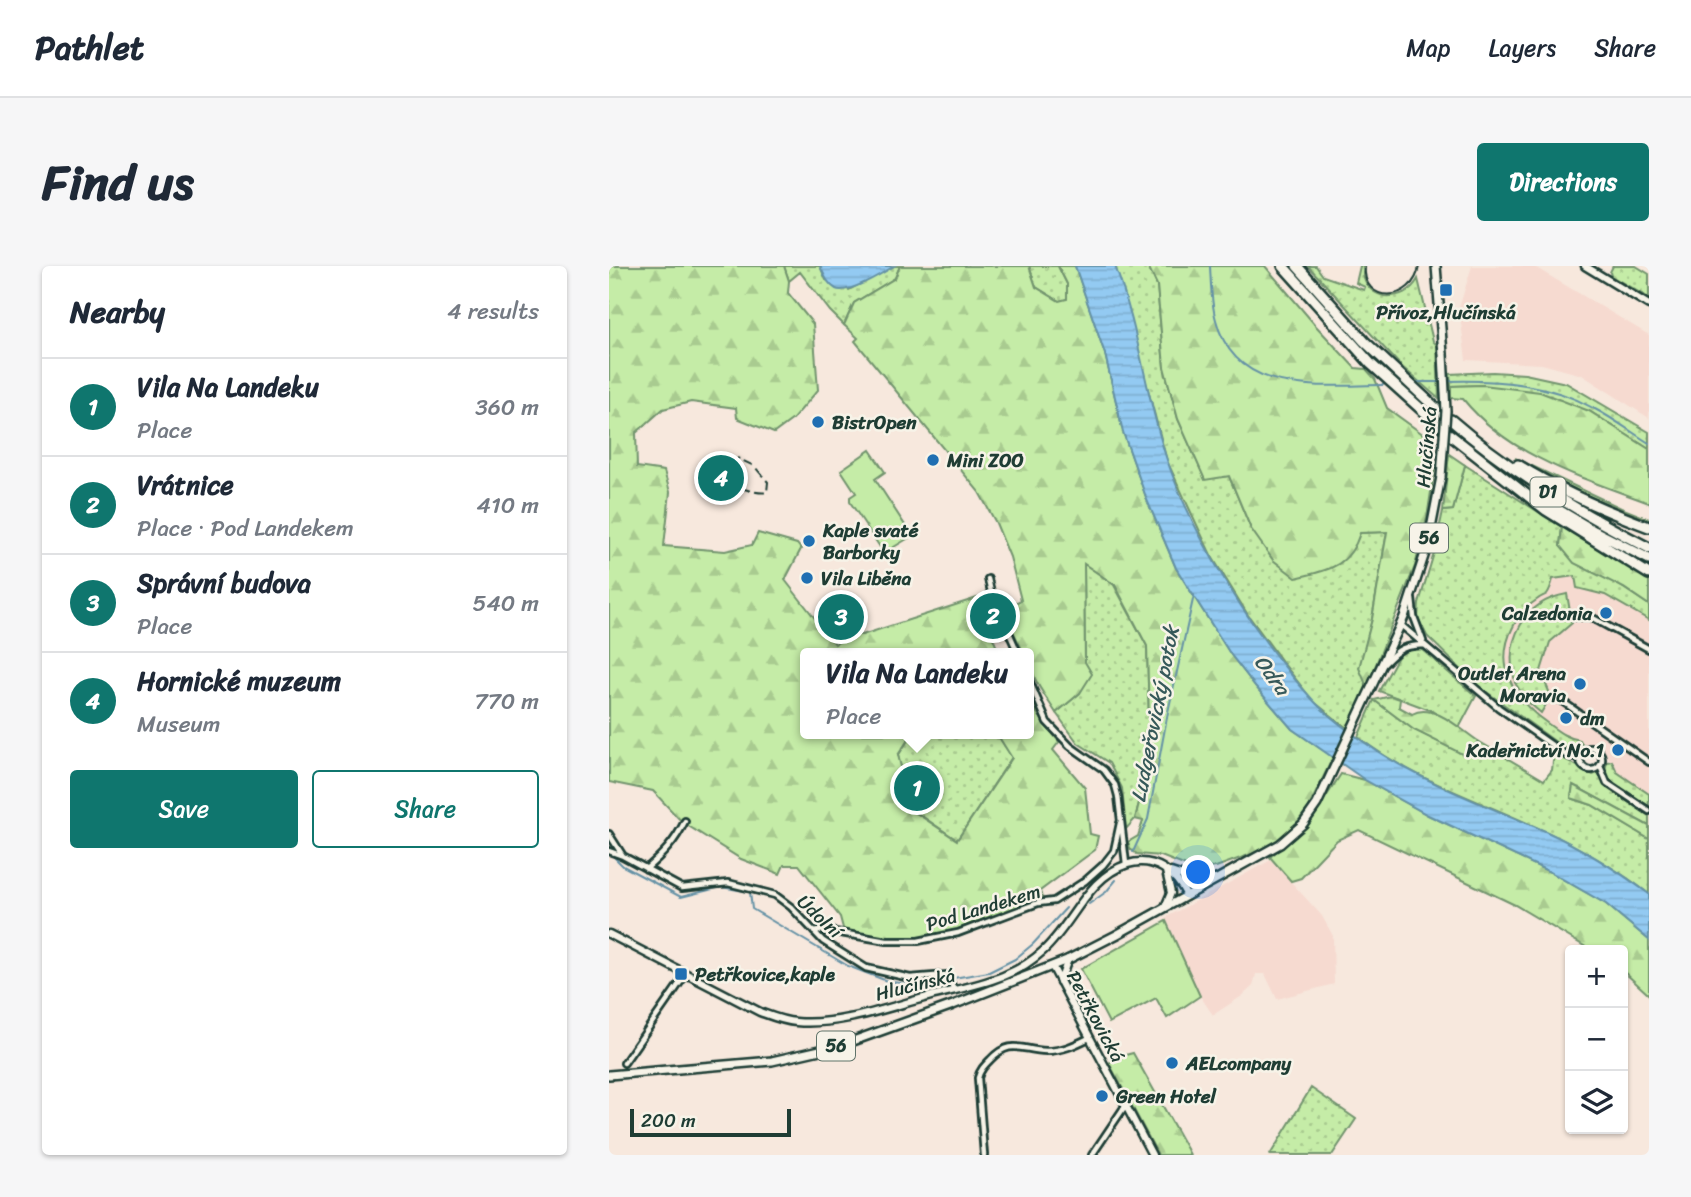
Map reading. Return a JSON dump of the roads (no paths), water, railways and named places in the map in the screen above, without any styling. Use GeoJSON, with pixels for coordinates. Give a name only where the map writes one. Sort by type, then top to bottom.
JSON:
{"type":"FeatureCollection","features":[{"type":"Feature","properties":{"kind":"highway"},"geometry":{"type":"LineString","coordinates":[[1283,266],[1371,364],[1440,426]]}},
{"type":"Feature","properties":{"kind":"highway"},"geometry":{"type":"LineString","coordinates":[[1297,266],[1389,365],[1440,412]]}},
{"type":"Feature","properties":{"kind":"highway","name":"D1"},"geometry":{"type":"LineString","coordinates":[[1649,527],[1548,484],[1453,422],[1532,482],[1597,522],[1649,548]]}},
{"type":"Feature","properties":{"kind":"highway","name":"D1"},"geometry":{"type":"LineString","coordinates":[[1449,434],[1563,513],[1649,559]]}},
{"type":"Feature","properties":{"kind":"highway","name":"D1"},"geometry":{"type":"LineString","coordinates":[[1478,456],[1546,510],[1649,574]]}},
{"type":"Feature","properties":{"kind":"main road","name":"Hlučínská"},"geometry":{"type":"LineString","coordinates":[[1068,959],[1270,851],[1291,835],[1312,812],[1401,625],[1428,544],[1441,477],[1445,411],[1436,266]]}},
{"type":"Feature","properties":{"kind":"main road","name":"56"},"geometry":{"type":"LineString","coordinates":[[609,1075],[794,1058],[884,1030],[1068,959]]}},
{"type":"Feature","properties":{"kind":"street"},"geometry":{"type":"LineString","coordinates":[[1585,266],[1649,305]]}},
{"type":"Feature","properties":{"kind":"street"},"geometry":{"type":"LineString","coordinates":[[988,579],[1016,648]]}},
{"type":"Feature","properties":{"kind":"street"},"geometry":{"type":"LineString","coordinates":[[1412,597],[1414,617],[1425,645]]}},
{"type":"Feature","properties":{"kind":"street"},"geometry":{"type":"LineString","coordinates":[[1571,617],[1591,617],[1649,649]]}},
{"type":"Feature","properties":{"kind":"street"},"geometry":{"type":"LineString","coordinates":[[1401,625],[1479,693],[1511,717],[1566,755],[1580,758]]}},
{"type":"Feature","properties":{"kind":"street"},"geometry":{"type":"LineString","coordinates":[[1381,667],[1397,650],[1407,646],[1425,645]]}},
{"type":"Feature","properties":{"kind":"street","name":"Pod Landekem"},"geometry":{"type":"LineString","coordinates":[[1034,692],[1047,722],[1070,746],[1104,770],[1115,785],[1126,864]]}},
{"type":"Feature","properties":{"kind":"street"},"geometry":{"type":"LineString","coordinates":[[1559,699],[1649,762]]}},
{"type":"Feature","properties":{"kind":"street"},"geometry":{"type":"LineString","coordinates":[[1600,766],[1595,769],[1582,766],[1580,758],[1584,750],[1595,748],[1602,756],[1600,766],[1607,783],[1649,811]]}},
{"type":"Feature","properties":{"kind":"street"},"geometry":{"type":"LineString","coordinates":[[646,869],[676,839],[685,821]]}},
{"type":"Feature","properties":{"kind":"street","name":"Pod Landekem"},"geometry":{"type":"LineString","coordinates":[[814,932],[823,930],[887,941],[918,941],[958,933],[1038,903],[1054,901],[1085,881],[1103,865],[1114,851],[1120,823]]}},
{"type":"Feature","properties":{"kind":"street","name":"Údolní"},"geometry":{"type":"LineString","coordinates":[[609,834],[623,856]]}},
{"type":"Feature","properties":{"kind":"street","name":"Údolní"},"geometry":{"type":"LineString","coordinates":[[612,852],[685,889],[728,883],[764,891],[783,900],[838,952],[866,968],[910,978],[947,975],[951,984]]}},
{"type":"Feature","properties":{"kind":"street"},"geometry":{"type":"LineString","coordinates":[[1126,864],[1150,863],[1189,878],[1219,880]]}},
{"type":"Feature","properties":{"kind":"street","name":"Hlučínská"},"geometry":{"type":"LineString","coordinates":[[609,934],[760,1012],[795,1022],[835,1019],[951,984],[996,979],[1031,961],[1049,945],[1099,881],[1126,864]]}},
{"type":"Feature","properties":{"kind":"street"},"geometry":{"type":"LineString","coordinates":[[1166,869],[1178,881],[1187,896]]}},
{"type":"Feature","properties":{"kind":"street"},"geometry":{"type":"LineString","coordinates":[[1163,909],[1171,893],[1166,869]]}},
{"type":"Feature","properties":{"kind":"street"},"geometry":{"type":"LineString","coordinates":[[1060,982],[1068,959]]}},
{"type":"Feature","properties":{"kind":"street","name":"Petřkovická"},"geometry":{"type":"LineString","coordinates":[[1052,966],[1152,1155]]}},
{"type":"Feature","properties":{"kind":"street"},"geometry":{"type":"LineString","coordinates":[[624,1063],[685,974]]}},
{"type":"Feature","properties":{"kind":"street"},"geometry":{"type":"LineString","coordinates":[[984,1155],[978,1078],[981,1069],[1000,1049],[1015,1046],[1046,1051],[1066,1049],[1089,1038]]}},
{"type":"Feature","properties":{"kind":"street"},"geometry":{"type":"LineString","coordinates":[[1092,1155],[1125,1106]]}},
{"type":"Feature","properties":{"kind":"water"},"geometry":{"type":"Polygon","coordinates":[[[820,266],[894,266],[865,282],[841,290],[830,284],[820,266]]]}},
{"type":"Feature","properties":{"kind":"water","name":"Odra"},"geometry":{"type":"Polygon","coordinates":[[[1075,266],[1115,266],[1130,314],[1160,436],[1179,491],[1210,555],[1248,617],[1291,674],[1333,718],[1394,762],[1436,784],[1545,831],[1612,868],[1649,894],[1649,940],[1606,904],[1550,872],[1428,815],[1365,780],[1292,729],[1256,687],[1231,655],[1176,568],[1147,500],[1123,432],[1105,354],[1075,266]]]}},
{"type":"Feature","properties":{"kind":"waterway"},"geometry":{"type":"LineString","coordinates":[[1210,266],[1216,320],[1226,345],[1242,363],[1261,375],[1284,382],[1334,386],[1383,385]]}},
{"type":"Feature","properties":{"kind":"waterway"},"geometry":{"type":"LineString","coordinates":[[1450,381],[1506,383],[1559,393],[1600,412],[1649,443]]}},
{"type":"Feature","properties":{"kind":"waterway"},"geometry":{"type":"LineString","coordinates":[[1417,382],[1439,382]]}},
{"type":"Feature","properties":{"kind":"waterway","name":"Ludgeřovický potok"},"geometry":{"type":"LineString","coordinates":[[1133,852],[1148,819],[1194,595]]}},
{"type":"Feature","properties":{"kind":"waterway","name":"Ludgeřovický potok"},"geometry":{"type":"LineString","coordinates":[[612,855],[623,866],[681,897],[721,887],[750,892],[752,909],[848,966],[887,981],[912,985],[989,972],[1015,959],[1033,944],[1066,908]]}},
{"type":"Feature","properties":{"kind":"waterway","name":"Ludgeřovický potok"},"geometry":{"type":"LineString","coordinates":[[1089,904],[1106,892],[1116,880]]}},
{"type":"Feature","properties":{"kind":"tram line"},"geometry":{"type":"LineString","coordinates":[[1365,266],[1366,279],[1371,288],[1379,293],[1389,294],[1399,293],[1408,287],[1419,266]]}},
{"type":"Feature","properties":{"kind":"railway"},"geometry":{"type":"LineString","coordinates":[[723,467],[723,476],[738,487],[767,492],[768,482],[754,466],[737,458]]}},
{"type":"Feature","properties":{"kind":"place","name":"Přívoz,Hlučínská"},"geometry":{"type":"Point","coordinates":[1446,290]}},
{"type":"Feature","properties":{"kind":"place","name":"BistrOpen"},"geometry":{"type":"Point","coordinates":[818,422]}},
{"type":"Feature","properties":{"kind":"place","name":"Mini ZOO"},"geometry":{"type":"Point","coordinates":[933,460]}},
{"type":"Feature","properties":{"kind":"place","name":"Hornické muzeum"},"geometry":{"type":"Point","coordinates":[721,478]}},
{"type":"Feature","properties":{"kind":"place","name":"Kaple svaté Barborky"},"geometry":{"type":"Point","coordinates":[809,541]}},
{"type":"Feature","properties":{"kind":"place","name":"Vila Liběna"},"geometry":{"type":"Point","coordinates":[807,578]}},
{"type":"Feature","properties":{"kind":"place","name":"Calzedonia"},"geometry":{"type":"Point","coordinates":[1606,613]}},
{"type":"Feature","properties":{"kind":"place","name":"Vrátnice"},"geometry":{"type":"Point","coordinates":[993,616]}},
{"type":"Feature","properties":{"kind":"place","name":"Správní budova"},"geometry":{"type":"Point","coordinates":[841,617]}},
{"type":"Feature","properties":{"kind":"place","name":"Outlet Arena Moravia"},"geometry":{"type":"Point","coordinates":[1580,684]}},
{"type":"Feature","properties":{"kind":"place","name":"dm"},"geometry":{"type":"Point","coordinates":[1566,718]}},
{"type":"Feature","properties":{"kind":"place","name":"Kadeřnictví No.1"},"geometry":{"type":"Point","coordinates":[1618,750]}},
{"type":"Feature","properties":{"kind":"place","name":"Vila Na Landeku"},"geometry":{"type":"Point","coordinates":[917,788]}},
{"type":"Feature","properties":{"kind":"place","name":"Petřkovice,kaple"},"geometry":{"type":"Point","coordinates":[681,974]}},
{"type":"Feature","properties":{"kind":"place","name":"AELcompany"},"geometry":{"type":"Point","coordinates":[1172,1063]}},
{"type":"Feature","properties":{"kind":"place","name":"Green Hotel"},"geometry":{"type":"Point","coordinates":[1102,1096]}}]}
